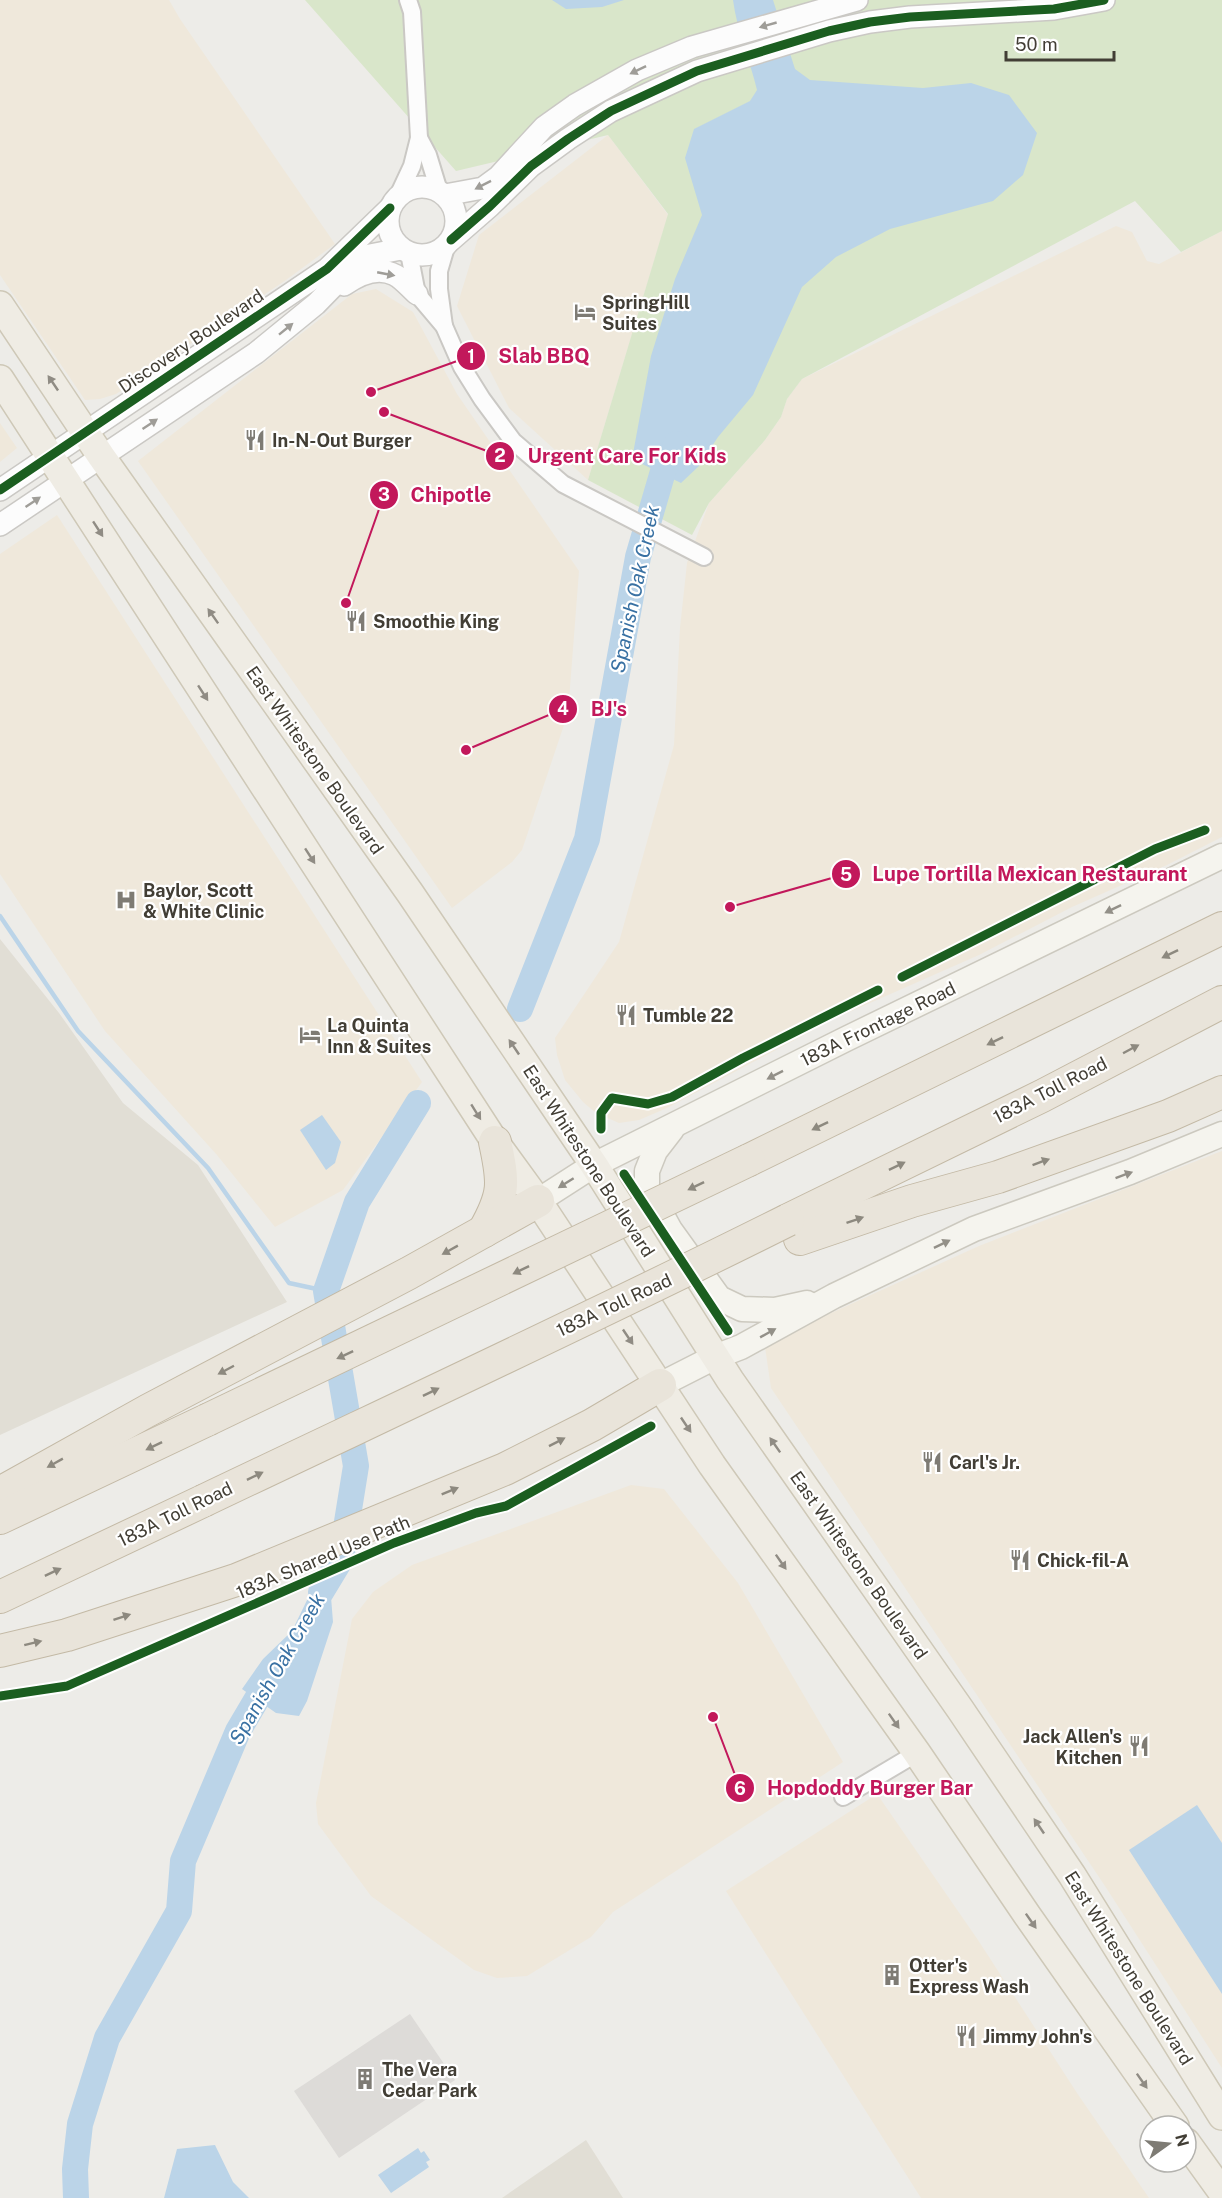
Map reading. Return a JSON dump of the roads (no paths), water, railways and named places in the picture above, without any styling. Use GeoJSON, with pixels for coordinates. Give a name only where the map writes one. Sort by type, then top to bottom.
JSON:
{"type":"FeatureCollection","features":[{"type":"Feature","properties":{"kind":"highway"},"geometry":{"type":"LineString","coordinates":[[0,1518],[749,1160],[1222,928]]}},
{"type":"Feature","properties":{"kind":"highway","name":"183A Toll Road"},"geometry":{"type":"LineString","coordinates":[[0,1597],[492,1362],[636,1296],[794,1229],[1222,1002]]}},
{"type":"Feature","properties":{"kind":"highway"},"geometry":{"type":"LineString","coordinates":[[794,1229],[912,1201],[998,1177],[1168,1116],[1222,1092]]}},
{"type":"Feature","properties":{"kind":"highway"},"geometry":{"type":"LineString","coordinates":[[484,1231],[497,1208],[502,1192],[501,1170],[495,1142]]}},
{"type":"Feature","properties":{"kind":"highway"},"geometry":{"type":"LineString","coordinates":[[0,1493],[147,1411],[409,1273],[538,1201]]}},
{"type":"Feature","properties":{"kind":"highway"},"geometry":{"type":"LineString","coordinates":[[0,1651],[67,1635],[236,1580],[505,1469],[592,1425],[660,1385]]}},
{"type":"Feature","properties":{"kind":"main road","name":"East Whitestone Boulevard"},"geometry":{"type":"LineString","coordinates":[[0,306],[101,456],[403,884],[594,1165],[715,1357],[960,1709],[1065,1866],[1222,2116]]}},
{"type":"Feature","properties":{"kind":"main road"},"geometry":{"type":"LineString","coordinates":[[0,380],[67,479],[495,1142],[538,1201],[741,1506],[917,1753],[1166,2114]]}},
{"type":"Feature","properties":{"kind":"main road","name":"183A Frontage Road"},"geometry":{"type":"LineString","coordinates":[[538,1201],[594,1165],[846,1039],[1222,856]]}},
{"type":"Feature","properties":{"kind":"main road"},"geometry":{"type":"LineString","coordinates":[[675,1125],[655,1151],[647,1171],[647,1188],[670,1230],[719,1299],[742,1309],[775,1310],[834,1296]]}},
{"type":"Feature","properties":{"kind":"main road"},"geometry":{"type":"LineString","coordinates":[[660,1385],[715,1357],[741,1347],[834,1296],[974,1228],[1130,1172],[1222,1134]]}},
{"type":"Feature","properties":{"kind":"main road"},"geometry":{"type":"LineString","coordinates":[[1198,2159],[1222,2192]]}},
{"type":"Feature","properties":{"kind":"street"},"geometry":{"type":"LineString","coordinates":[[408,0],[412,12],[419,138],[412,166],[388,215],[389,230],[396,244],[405,251],[416,279],[417,294]]}},
{"type":"Feature","properties":{"kind":"street"},"geometry":{"type":"LineString","coordinates":[[442,193],[483,188],[498,177],[544,128],[575,105],[637,70],[692,47],[857,0]]}},
{"type":"Feature","properties":{"kind":"street"},"geometry":{"type":"LineString","coordinates":[[316,304],[359,260],[369,255],[405,251],[424,256],[449,244],[531,166],[568,139],[611,111],[697,71],[829,31],[870,22],[910,17],[1054,9],[1104,0]]}},
{"type":"Feature","properties":{"kind":"street"},"geometry":{"type":"LineString","coordinates":[[419,138],[442,193]]}},
{"type":"Feature","properties":{"kind":"street"},"geometry":{"type":"LineString","coordinates":[[394,202],[417,187],[432,188],[442,193],[450,201],[456,217],[456,225],[439,271],[444,326],[462,368],[513,441],[563,484],[704,557]]}},
{"type":"Feature","properties":{"kind":"street","name":"Discovery Boulevard"},"geometry":{"type":"LineString","coordinates":[[0,490],[327,269],[394,202]]}},
{"type":"Feature","properties":{"kind":"street"},"geometry":{"type":"LineString","coordinates":[[0,525],[256,353],[316,304],[351,280],[368,272],[384,272],[394,275],[417,294],[444,326]]}},
{"type":"Feature","properties":{"kind":"street"},"geometry":{"type":"LineString","coordinates":[[843,1797],[917,1753]]}},
{"type":"Feature","properties":{"kind":"water"},"geometry":{"type":"Polygon","coordinates":[[[552,0],[624,0],[602,7],[566,9],[552,0]]]}},
{"type":"Feature","properties":{"kind":"water"},"geometry":{"type":"Polygon","coordinates":[[[733,0],[773,0],[795,69],[810,80],[923,88],[971,83],[1009,95],[1037,133],[1023,175],[993,201],[890,229],[836,257],[802,287],[753,395],[718,437],[699,466],[681,483],[632,459],[651,356],[675,279],[702,215],[685,158],[694,129],[750,101],[757,90],[737,23],[733,0]]]}},
{"type":"Feature","properties":{"kind":"water"},"geometry":{"type":"Polygon","coordinates":[[[322,1115],[341,1142],[335,1163],[326,1170],[300,1130],[322,1115]]]}},
{"type":"Feature","properties":{"kind":"water"},"geometry":{"type":"Polygon","coordinates":[[[337,1560],[342,1573],[331,1597],[333,1622],[307,1701],[299,1716],[276,1713],[242,1689],[263,1659],[292,1631],[311,1592],[337,1560]]]}},
{"type":"Feature","properties":{"kind":"water"},"geometry":{"type":"Polygon","coordinates":[[[1197,1805],[1222,1843],[1222,1994],[1129,1850],[1197,1805]]]}},
{"type":"Feature","properties":{"kind":"water"},"geometry":{"type":"Polygon","coordinates":[[[215,2145],[233,2182],[249,2198],[164,2198],[177,2149],[215,2145]]]}},
{"type":"Feature","properties":{"kind":"water"},"geometry":{"type":"Polygon","coordinates":[[[418,2148],[421,2153],[424,2151],[430,2160],[426,2162],[429,2167],[391,2193],[378,2175],[418,2148]]]}},
{"type":"Feature","properties":{"kind":"waterway","name":"Spanish Oak Creek"},"geometry":{"type":"LineString","coordinates":[[520,1009],[587,839],[638,557],[664,468],[677,444]]}},
{"type":"Feature","properties":{"kind":"waterway"},"geometry":{"type":"LineString","coordinates":[[0,916],[78,1031],[208,1168],[289,1283],[326,1291]]}},
{"type":"Feature","properties":{"kind":"waterway","name":"Spanish Oak Creek"},"geometry":{"type":"LineString","coordinates":[[321,1592],[341,1559],[356,1466],[326,1291],[357,1202],[418,1103]]}},
{"type":"Feature","properties":{"kind":"waterway","name":"Spanish Oak Creek"},"geometry":{"type":"LineString","coordinates":[[76,2198],[75,2169],[80,2124],[107,2038],[179,1911],[183,1861],[238,1731],[274,1670]]}},
{"type":"Feature","properties":{"kind":"place","name":"SpringHill Suites"},"geometry":{"type":"Point","coordinates":[585,312]}},
{"type":"Feature","properties":{"kind":"place","name":"Slab BBQ"},"geometry":{"type":"Point","coordinates":[371,392]}},
{"type":"Feature","properties":{"kind":"place","name":"Urgent Care For Kids"},"geometry":{"type":"Point","coordinates":[384,412]}},
{"type":"Feature","properties":{"kind":"place","name":"In-N-Out Burger"},"geometry":{"type":"Point","coordinates":[255,440]}},
{"type":"Feature","properties":{"kind":"place","name":"Chipotle"},"geometry":{"type":"Point","coordinates":[346,603]}},
{"type":"Feature","properties":{"kind":"place","name":"Smoothie King"},"geometry":{"type":"Point","coordinates":[356,621]}},
{"type":"Feature","properties":{"kind":"place","name":"BJ's"},"geometry":{"type":"Point","coordinates":[466,750]}},
{"type":"Feature","properties":{"kind":"place","name":"Baylor, Scott & White Clinic"},"geometry":{"type":"Point","coordinates":[126,900]}},
{"type":"Feature","properties":{"kind":"place","name":"Lupe Tortilla Mexican Restaurant"},"geometry":{"type":"Point","coordinates":[730,907]}},
{"type":"Feature","properties":{"kind":"place","name":"Tumble 22"},"geometry":{"type":"Point","coordinates":[626,1015]}},
{"type":"Feature","properties":{"kind":"place","name":"La Quinta Inn & Suites"},"geometry":{"type":"Point","coordinates":[310,1035]}},
{"type":"Feature","properties":{"kind":"place","name":"Carl's Jr."},"geometry":{"type":"Point","coordinates":[932,1462]}},
{"type":"Feature","properties":{"kind":"place","name":"Chick-fil-A"},"geometry":{"type":"Point","coordinates":[1020,1560]}},
{"type":"Feature","properties":{"kind":"place","name":"Hopdoddy Burger Bar"},"geometry":{"type":"Point","coordinates":[713,1717]}},
{"type":"Feature","properties":{"kind":"place","name":"Jack Allen's Kitchen"},"geometry":{"type":"Point","coordinates":[1139,1746]}},
{"type":"Feature","properties":{"kind":"place","name":"Otter's Express Wash"},"geometry":{"type":"Point","coordinates":[892,1975]}},
{"type":"Feature","properties":{"kind":"place","name":"Jimmy John's"},"geometry":{"type":"Point","coordinates":[966,2036]}},
{"type":"Feature","properties":{"kind":"place","name":"The Vera Cedar Park"},"geometry":{"type":"Point","coordinates":[365,2079]}}]}
